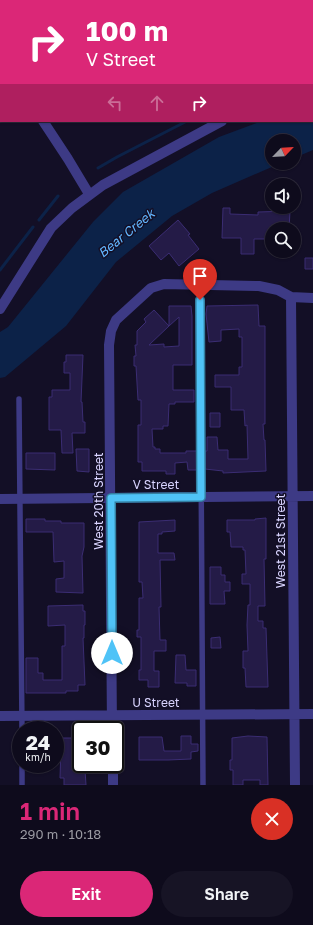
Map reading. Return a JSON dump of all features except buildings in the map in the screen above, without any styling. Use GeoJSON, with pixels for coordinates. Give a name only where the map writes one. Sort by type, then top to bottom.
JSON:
{"type":"FeatureCollection","features":[{"type":"Feature","properties":{"kind":"street"},"geometry":{"type":"LineString","coordinates":[[44,122],[89,194]]}},
{"type":"Feature","properties":{"kind":"street"},"geometry":{"type":"LineString","coordinates":[[0,309],[51,228],[72,208],[89,194],[109,182],[220,122]]}},
{"type":"Feature","properties":{"kind":"street","name":"West 20th Street"},"geometry":{"type":"LineString","coordinates":[[112,721],[109,345],[111,331],[116,320],[151,288],[164,284],[200,285]]}},
{"type":"Feature","properties":{"kind":"street"},"geometry":{"type":"LineString","coordinates":[[200,285],[259,286],[278,290],[291,297],[313,298]]}},
{"type":"Feature","properties":{"kind":"street","name":"West 21st Street"},"geometry":{"type":"LineString","coordinates":[[291,297],[295,785]]}},
{"type":"Feature","properties":{"kind":"street","name":"V Street"},"geometry":{"type":"LineString","coordinates":[[0,499],[313,496]]}},
{"type":"Feature","properties":{"kind":"street","name":"U Street"},"geometry":{"type":"LineString","coordinates":[[0,716],[313,714]]}},
{"type":"Feature","properties":{"kind":"street"},"geometry":{"type":"LineString","coordinates":[[113,773],[113,785]]}},
{"type":"Feature","properties":{"kind":"lane"},"geometry":{"type":"LineString","coordinates":[[200,285],[203,785]]}},
{"type":"Feature","properties":{"kind":"lane"},"geometry":{"type":"LineString","coordinates":[[20,399],[22,721]]}},
{"type":"Feature","properties":{"kind":"lane"},"geometry":{"type":"LineString","coordinates":[[22,773],[22,785]]}},
{"type":"Feature","properties":{"kind":"water","name":"Bear Creek"},"geometry":{"type":"Polygon","coordinates":[[[259,122],[313,122],[313,150],[301,155],[301,134],[265,134],[265,170],[212,193],[172,216],[116,262],[66,326],[5,377],[0,378],[0,332],[8,327],[93,222],[123,192],[219,137],[259,122]]]}},
{"type":"Feature","properties":{"kind":"waterway"},"geometry":{"type":"LineString","coordinates":[[98,168],[185,122]]}},
{"type":"Feature","properties":{"kind":"waterway"},"geometry":{"type":"LineString","coordinates":[[39,220],[58,196]]}},
{"type":"Feature","properties":{"kind":"waterway"},"geometry":{"type":"LineString","coordinates":[[0,270],[33,227]]}},
{"type":"Feature","properties":{"kind":"route"},"geometry":{"type":"LineString","coordinates":[[112,653],[111,498],[201,497],[200,300]]}}]}
